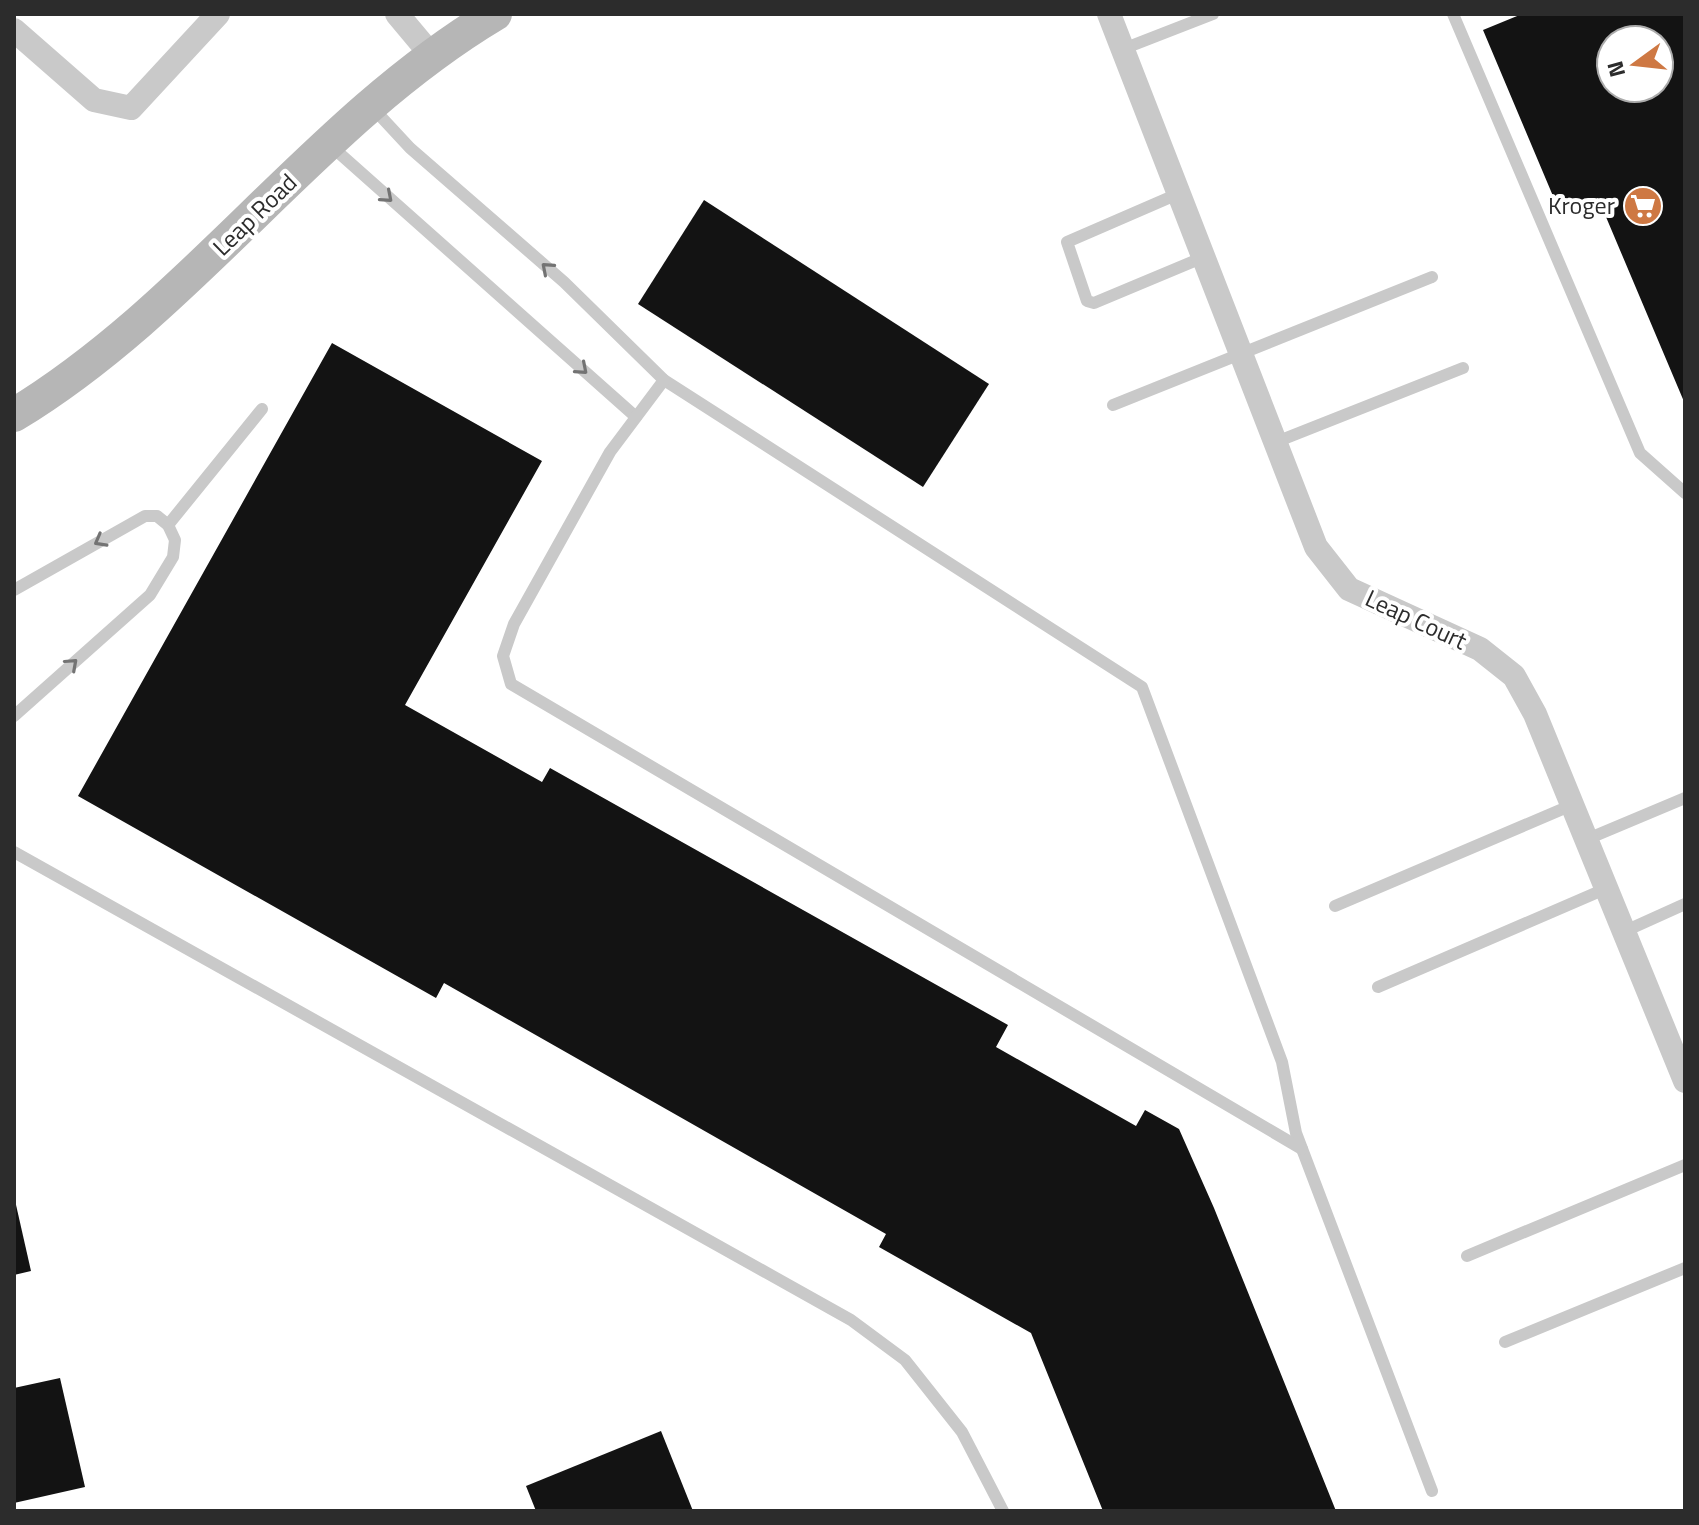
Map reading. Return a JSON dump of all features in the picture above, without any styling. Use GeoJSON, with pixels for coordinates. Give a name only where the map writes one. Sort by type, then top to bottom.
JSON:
{"type":"FeatureCollection","features":[{"type":"Feature","properties":{"kind":"street"},"geometry":{"type":"LineString","coordinates":[[14,30],[94,100],[131,108],[218,14]]}},
{"type":"Feature","properties":{"kind":"street"},"geometry":{"type":"LineString","coordinates":[[397,14],[433,57]]}},
{"type":"Feature","properties":{"kind":"street","name":"Leap Court"},"geometry":{"type":"LineString","coordinates":[[1109,14],[1316,547],[1349,589],[1480,649],[1514,676],[1535,714],[1685,1081]]}},
{"type":"Feature","properties":{"kind":"street","name":"Leap Road"},"geometry":{"type":"LineString","coordinates":[[14,415],[113,346],[192,277],[371,106],[488,16]]}},
{"type":"Feature","properties":{"kind":"lane"},"geometry":{"type":"LineString","coordinates":[[1123,49],[1213,14]]}},
{"type":"Feature","properties":{"kind":"lane"},"geometry":{"type":"LineString","coordinates":[[1453,14],[1640,453],[1685,493]]}},
{"type":"Feature","properties":{"kind":"lane"},"geometry":{"type":"LineString","coordinates":[[371,106],[410,148],[564,282],[664,380],[1142,687],[1282,1062],[1296,1133],[1432,1491]]}},
{"type":"Feature","properties":{"kind":"lane"},"geometry":{"type":"LineString","coordinates":[[330,145],[636,417]]}},
{"type":"Feature","properties":{"kind":"lane"},"geometry":{"type":"LineString","coordinates":[[1180,193],[1067,242],[1087,301],[1094,303],[1204,257]]}},
{"type":"Feature","properties":{"kind":"lane"},"geometry":{"type":"LineString","coordinates":[[1113,405],[1432,277]]}},
{"type":"Feature","properties":{"kind":"lane"},"geometry":{"type":"LineString","coordinates":[[1276,442],[1463,368]]}},
{"type":"Feature","properties":{"kind":"lane"},"geometry":{"type":"LineString","coordinates":[[664,380],[610,452],[514,624],[503,656],[511,684],[1302,1149]]}},
{"type":"Feature","properties":{"kind":"lane"},"geometry":{"type":"LineString","coordinates":[[168,525],[262,409]]}},
{"type":"Feature","properties":{"kind":"lane"},"geometry":{"type":"LineString","coordinates":[[14,590],[145,516],[157,516],[168,525],[175,540],[173,557],[150,595],[14,716]]}},
{"type":"Feature","properties":{"kind":"lane"},"geometry":{"type":"LineString","coordinates":[[1585,840],[1685,798]]}},
{"type":"Feature","properties":{"kind":"lane"},"geometry":{"type":"LineString","coordinates":[[1335,906],[1572,805]]}},
{"type":"Feature","properties":{"kind":"lane"},"geometry":{"type":"LineString","coordinates":[[14,852],[851,1320],[905,1360],[962,1432],[1003,1511]]}},
{"type":"Feature","properties":{"kind":"lane"},"geometry":{"type":"LineString","coordinates":[[1378,987],[1605,889]]}},
{"type":"Feature","properties":{"kind":"lane"},"geometry":{"type":"LineString","coordinates":[[1623,932],[1685,904]]}},
{"type":"Feature","properties":{"kind":"lane"},"geometry":{"type":"LineString","coordinates":[[1467,1256],[1685,1165]]}},
{"type":"Feature","properties":{"kind":"lane"},"geometry":{"type":"LineString","coordinates":[[1505,1342],[1685,1268]]}},
{"type":"Feature","properties":{"kind":"building","name":"Kroger"},"geometry":{"type":"Polygon","coordinates":[[[1522,14],[1685,14],[1685,404],[1598,198],[1561,215],[1483,30],[1522,14]]]}},
{"type":"Feature","properties":{"kind":"building"},"geometry":{"type":"Polygon","coordinates":[[[704,200],[989,384],[923,487],[638,304],[704,200]]]}},
{"type":"Feature","properties":{"kind":"building"},"geometry":{"type":"Polygon","coordinates":[[[332,343],[542,461],[405,705],[542,782],[550,768],[1008,1025],[996,1047],[1136,1126],[1145,1110],[1179,1129],[1336,1511],[1103,1511],[1031,1333],[879,1247],[886,1234],[444,983],[436,998],[78,796],[332,343]]]}},
{"type":"Feature","properties":{"kind":"building"},"geometry":{"type":"Polygon","coordinates":[[[14,1196],[31,1271],[14,1275],[14,1196]]]}},
{"type":"Feature","properties":{"kind":"building"},"geometry":{"type":"Polygon","coordinates":[[[60,1378],[85,1487],[14,1503],[14,1388],[60,1378]]]}},
{"type":"Feature","properties":{"kind":"building"},"geometry":{"type":"Polygon","coordinates":[[[661,1431],[693,1511],[536,1511],[526,1486],[661,1431]]]}},
{"type":"Feature","properties":{"kind":"place","name":"Kroger"},"geometry":{"type":"Point","coordinates":[1643,206]}}]}
